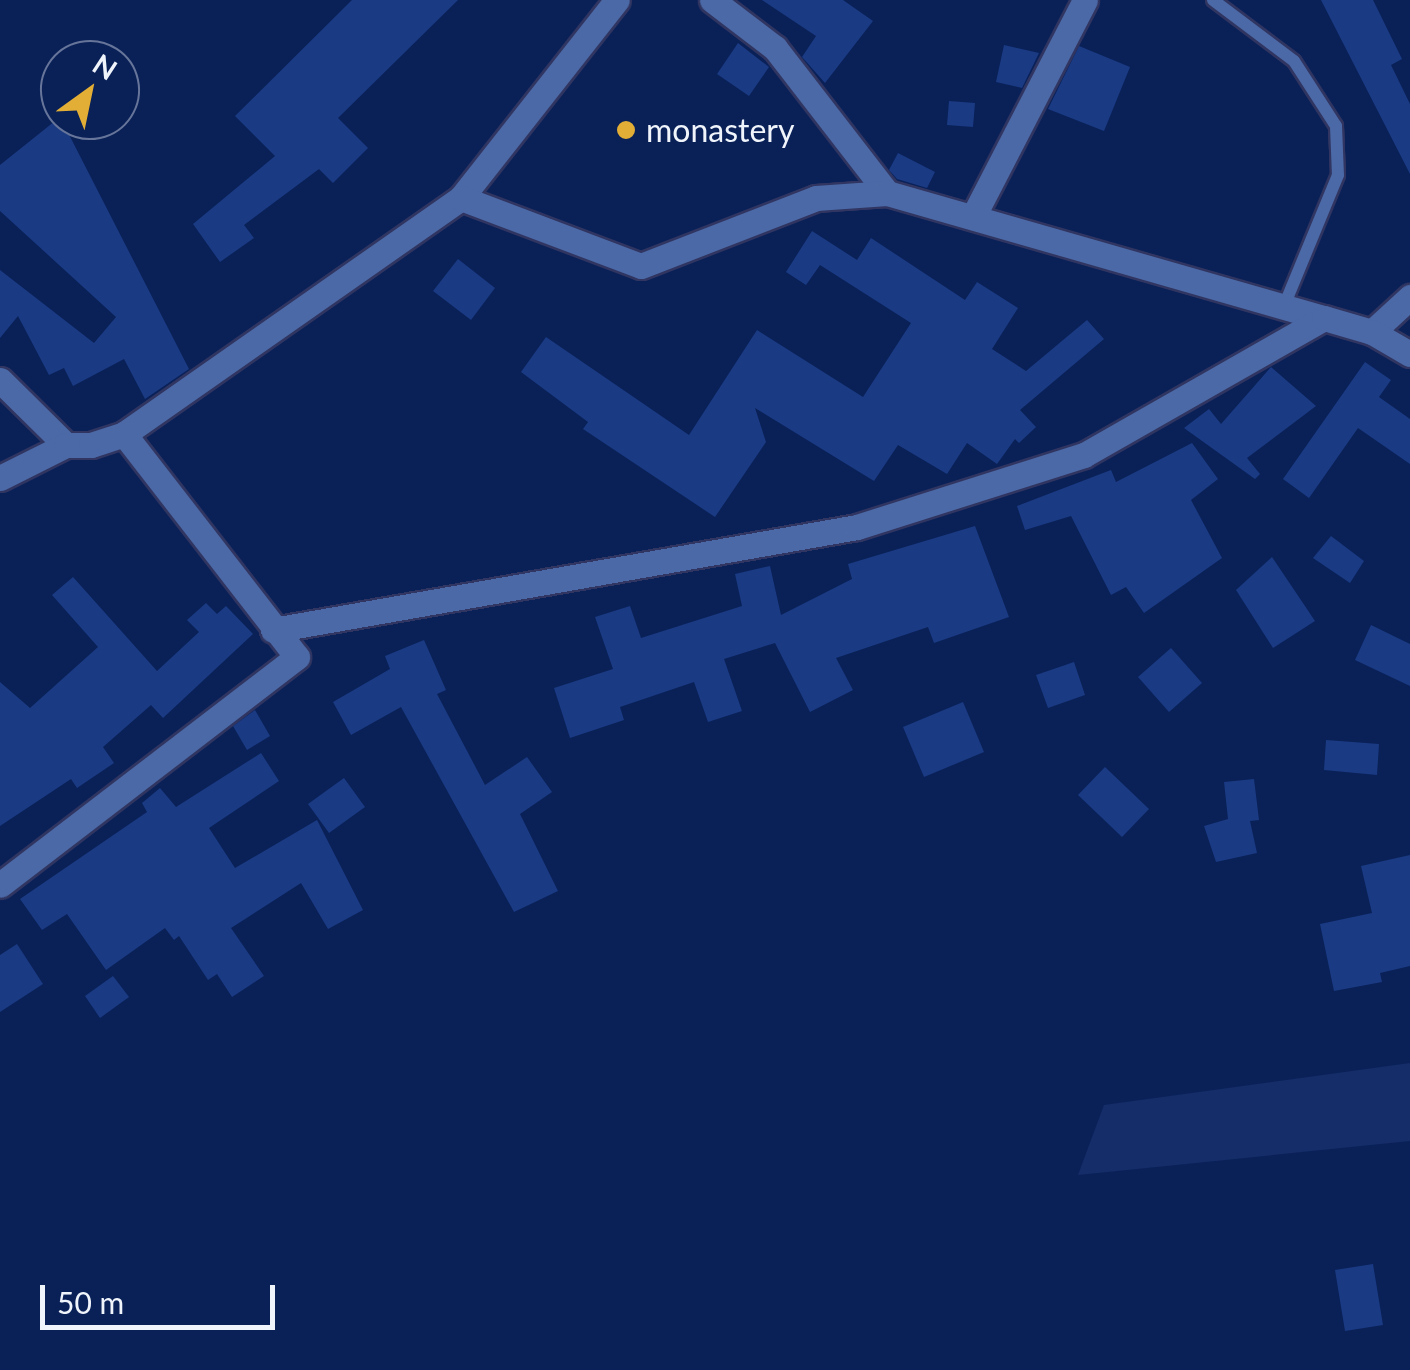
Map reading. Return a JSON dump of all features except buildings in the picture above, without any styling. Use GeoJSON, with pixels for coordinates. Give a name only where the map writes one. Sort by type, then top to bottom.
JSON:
{"type":"FeatureCollection","features":[{"type":"Feature","properties":{"kind":"street"},"geometry":{"type":"LineString","coordinates":[[0,478],[66,445],[91,446],[124,434],[461,198],[617,0]]}},
{"type":"Feature","properties":{"kind":"street"},"geometry":{"type":"LineString","coordinates":[[712,0],[775,48],[887,193]]}},
{"type":"Feature","properties":{"kind":"street"},"geometry":{"type":"LineString","coordinates":[[973,218],[1085,0]]}},
{"type":"Feature","properties":{"kind":"street"},"geometry":{"type":"LineString","coordinates":[[461,198],[642,266],[816,198],[887,193],[1372,332],[1410,354]]}},
{"type":"Feature","properties":{"kind":"street"},"geometry":{"type":"LineString","coordinates":[[1372,332],[1410,297]]}},
{"type":"Feature","properties":{"kind":"street"},"geometry":{"type":"LineString","coordinates":[[273,630],[856,527],[1084,455],[1324,318]]}},
{"type":"Feature","properties":{"kind":"street"},"geometry":{"type":"LineString","coordinates":[[0,380],[66,445]]}},
{"type":"Feature","properties":{"kind":"street"},"geometry":{"type":"LineString","coordinates":[[0,886],[297,657],[124,434]]}},
{"type":"Feature","properties":{"kind":"lane"},"geometry":{"type":"LineString","coordinates":[[1214,0],[1294,61],[1336,126],[1338,174],[1284,306]]}},
{"type":"Feature","properties":{"kind":"shaded area"},"geometry":{"type":"Polygon","coordinates":[[[1410,1063],[1410,1141],[1078,1175],[1104,1105],[1410,1063]]]}},
{"type":"Feature","properties":{"kind":"place","name":"monastery"},"geometry":{"type":"Point","coordinates":[626,130]}}]}
